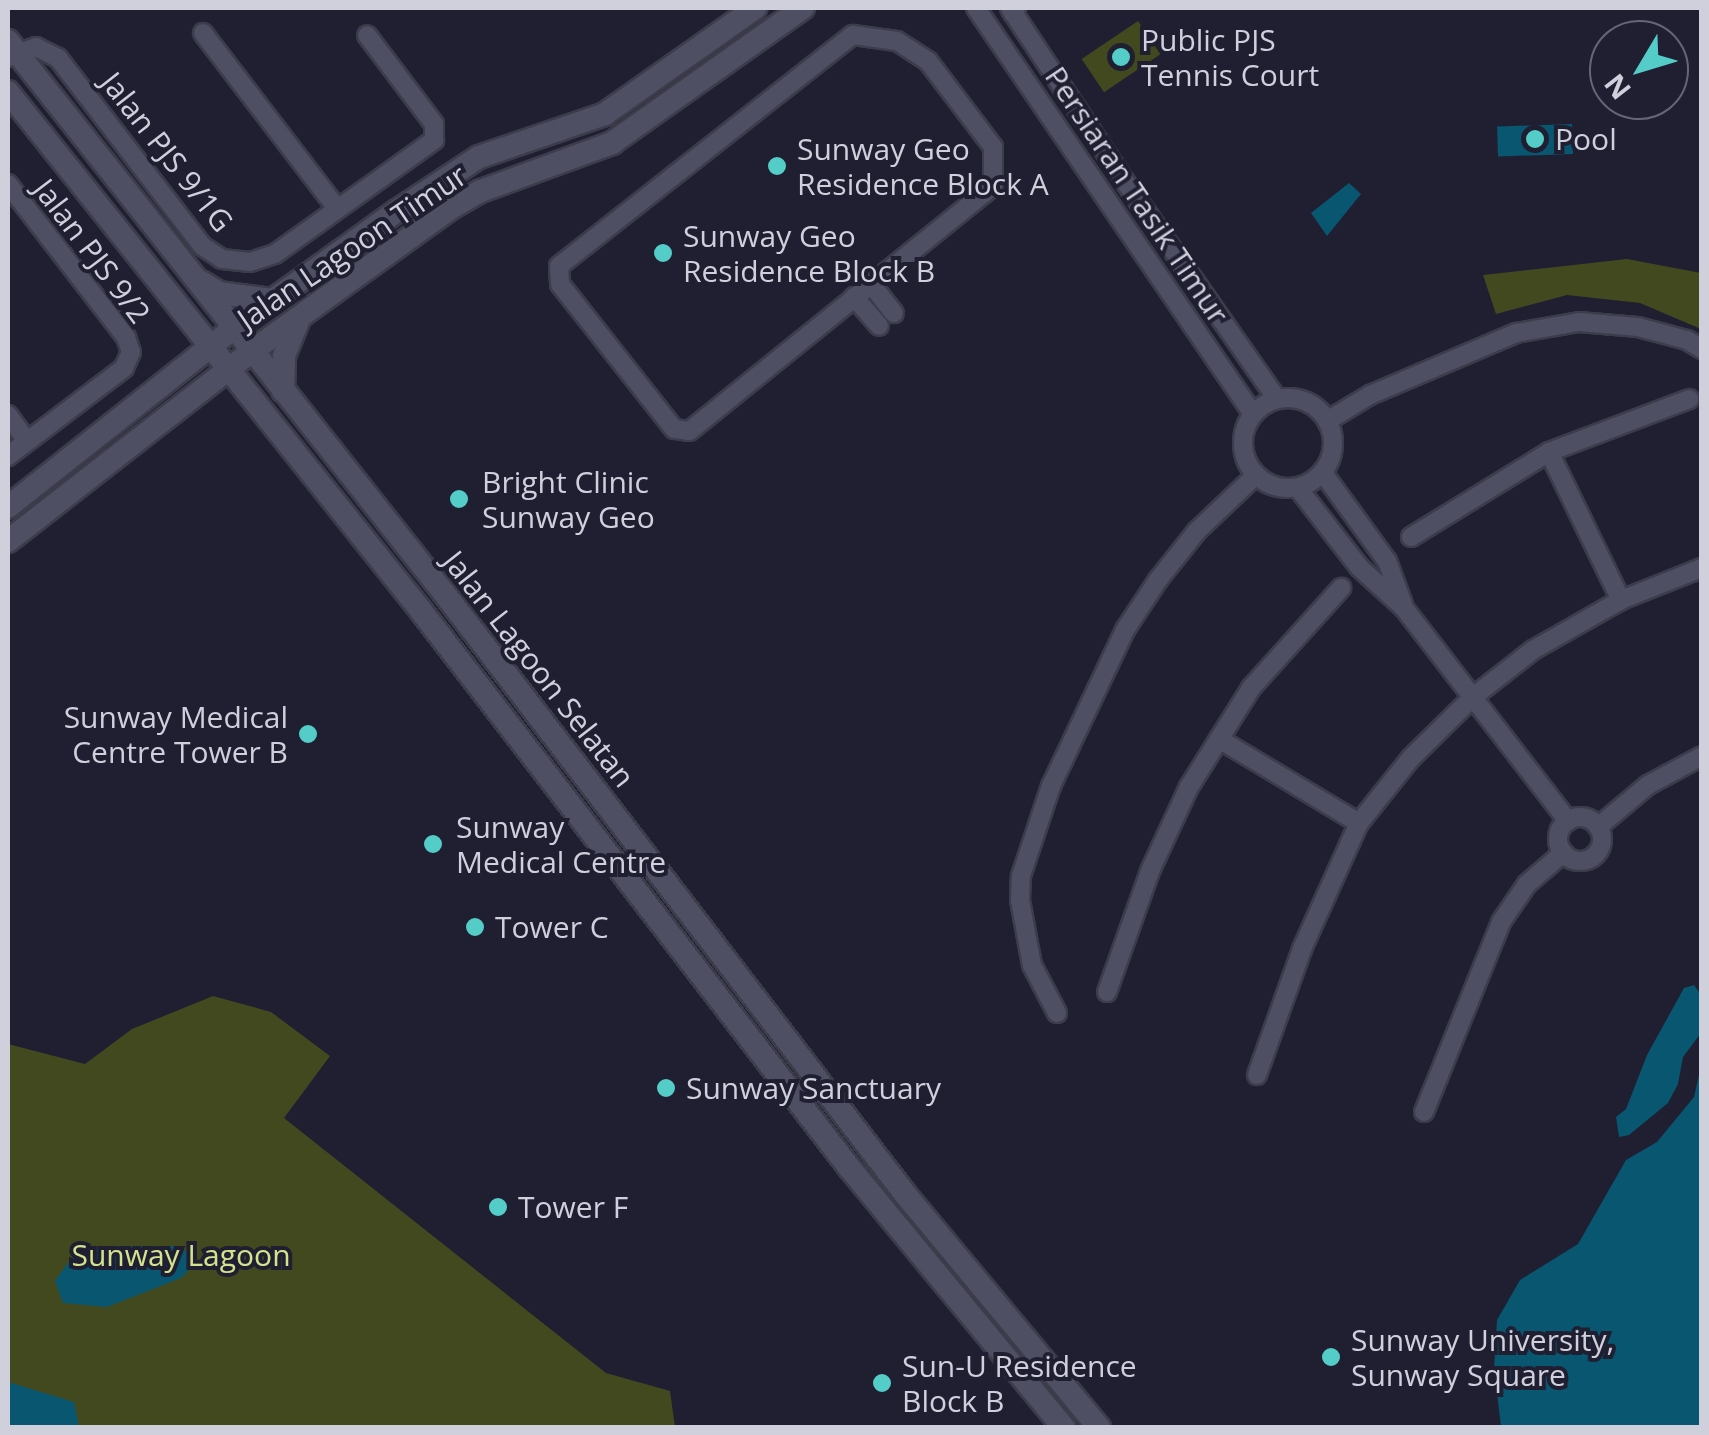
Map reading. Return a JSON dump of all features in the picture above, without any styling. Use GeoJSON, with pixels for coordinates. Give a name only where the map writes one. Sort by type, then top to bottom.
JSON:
{"type":"FeatureCollection","features":[{"type":"Feature","properties":{"kind":"main road","name":"Jalan Lagoon Timur"},"geometry":{"type":"LineString","coordinates":[[8,507],[234,328],[460,168],[497,150],[604,114],[755,8]]}},
{"type":"Feature","properties":{"kind":"main road","name":"Jalan Lagoon Timur"},"geometry":{"type":"LineString","coordinates":[[8,541],[252,351],[466,199],[612,143],[803,8]]}},
{"type":"Feature","properties":{"kind":"main road","name":"Jalan Lagoon Selatan"},"geometry":{"type":"LineString","coordinates":[[10,50],[444,593],[904,1194],[1099,1428]]}},
{"type":"Feature","properties":{"kind":"main road","name":"Jalan Lagoon Selatan"},"geometry":{"type":"LineString","coordinates":[[8,92],[258,412],[432,625],[848,1166],[1064,1428]]}},
{"type":"Feature","properties":{"kind":"main road"},"geometry":{"type":"LineString","coordinates":[[193,278],[219,293],[272,300]]}},
{"type":"Feature","properties":{"kind":"main road"},"geometry":{"type":"LineString","coordinates":[[172,380],[183,352],[174,306]]}},
{"type":"Feature","properties":{"kind":"main road"},"geometry":{"type":"LineString","coordinates":[[283,391],[284,356],[299,318]]}},
{"type":"Feature","properties":{"kind":"main road"},"geometry":{"type":"LineString","coordinates":[[190,400],[224,394],[258,412]]}},
{"type":"Feature","properties":{"kind":"street","name":"Persiaran Tasik Timur"},"geometry":{"type":"LineString","coordinates":[[976,8],[1253,414]]}},
{"type":"Feature","properties":{"kind":"street","name":"Persiaran Tasik Timur"},"geometry":{"type":"LineString","coordinates":[[1013,9],[1123,180],[1277,399]]}},
{"type":"Feature","properties":{"kind":"street"},"geometry":{"type":"LineString","coordinates":[[203,33],[337,208]]}},
{"type":"Feature","properties":{"kind":"street","name":"Jalan PJS 9/1G"},"geometry":{"type":"LineString","coordinates":[[10,50],[36,47],[58,58],[212,255],[264,260],[428,146],[436,132],[367,34]]}},
{"type":"Feature","properties":{"kind":"street"},"geometry":{"type":"LineString","coordinates":[[853,35],[897,41],[928,61],[993,147],[993,186],[854,297],[689,430],[674,428],[560,284],[559,266],[853,35]]}},
{"type":"Feature","properties":{"kind":"street","name":"Jalan PJS 9/2"},"geometry":{"type":"LineString","coordinates":[[8,184],[126,337],[131,352],[124,368],[27,441]]}},
{"type":"Feature","properties":{"kind":"street"},"geometry":{"type":"LineString","coordinates":[[871,284],[894,312]]}},
{"type":"Feature","properties":{"kind":"street"},"geometry":{"type":"LineString","coordinates":[[854,297],[879,326]]}},
{"type":"Feature","properties":{"kind":"street"},"geometry":{"type":"LineString","coordinates":[[1328,420],[1370,395],[1516,333],[1579,322],[1638,327],[1687,340],[1702,349]]}},
{"type":"Feature","properties":{"kind":"street"},"geometry":{"type":"LineString","coordinates":[[1411,537],[1549,452],[1689,398]]}},
{"type":"Feature","properties":{"kind":"street"},"geometry":{"type":"LineString","coordinates":[[1277,399],[1300,400],[1328,420],[1334,448],[1323,474],[1298,488],[1276,487],[1256,475],[1248,464],[1243,438],[1253,414],[1277,399]]}},
{"type":"Feature","properties":{"kind":"street"},"geometry":{"type":"LineString","coordinates":[[8,415],[27,441],[8,456]]}},
{"type":"Feature","properties":{"kind":"street"},"geometry":{"type":"LineString","coordinates":[[1549,452],[1621,600]]}},
{"type":"Feature","properties":{"kind":"street"},"geometry":{"type":"LineString","coordinates":[[1323,474],[1387,561],[1404,608]]}},
{"type":"Feature","properties":{"kind":"street"},"geometry":{"type":"LineString","coordinates":[[1057,1013],[1032,965],[1020,900],[1021,876],[1051,786],[1125,630],[1196,531],[1256,475]]}},
{"type":"Feature","properties":{"kind":"street"},"geometry":{"type":"LineString","coordinates":[[1298,488],[1359,567],[1404,608],[1568,821]]}},
{"type":"Feature","properties":{"kind":"street"},"geometry":{"type":"LineString","coordinates":[[1257,1075],[1302,949],[1359,823],[1411,758],[1473,697],[1533,650],[1621,600],[1702,568]]}},
{"type":"Feature","properties":{"kind":"street"},"geometry":{"type":"LineString","coordinates":[[1107,992],[1150,871],[1190,787],[1251,688],[1341,588]]}},
{"type":"Feature","properties":{"kind":"street"},"geometry":{"type":"LineString","coordinates":[[1220,739],[1359,823]]}},
{"type":"Feature","properties":{"kind":"street"},"geometry":{"type":"LineString","coordinates":[[1598,826],[1648,785],[1702,756]]}},
{"type":"Feature","properties":{"kind":"street"},"geometry":{"type":"LineString","coordinates":[[1584,817],[1598,826],[1602,842],[1595,856],[1580,861],[1563,853],[1560,834],[1568,821],[1584,817]]}},
{"type":"Feature","properties":{"kind":"street"},"geometry":{"type":"LineString","coordinates":[[1424,1112],[1501,922],[1528,884],[1563,853]]}},
{"type":"Feature","properties":{"kind":"green space","name":"Public PJS Tennis Court"},"geometry":{"type":"Polygon","coordinates":[[[1138,21],[1160,54],[1104,92],[1082,59],[1138,21]]]}},
{"type":"Feature","properties":{"kind":"green space"},"geometry":{"type":"Polygon","coordinates":[[[1627,259],[1701,273],[1701,329],[1640,303],[1567,295],[1496,314],[1483,275],[1627,259]]]}},
{"type":"Feature","properties":{"kind":"green space","name":"Sunway Lagoon"},"geometry":{"type":"Polygon","coordinates":[[[213,996],[271,1012],[330,1056],[284,1118],[606,1373],[670,1391],[675,1427],[8,1427],[8,1044],[85,1064],[132,1029],[213,996]]]}},
{"type":"Feature","properties":{"kind":"water","name":"Pool"},"geometry":{"type":"Polygon","coordinates":[[[1572,124],[1573,154],[1498,157],[1497,127],[1572,124]]]}},
{"type":"Feature","properties":{"kind":"water"},"geometry":{"type":"Polygon","coordinates":[[[1349,183],[1361,194],[1327,236],[1311,213],[1349,183]]]}},
{"type":"Feature","properties":{"kind":"water"},"geometry":{"type":"Polygon","coordinates":[[[1694,985],[1701,995],[1701,1033],[1683,1057],[1678,1084],[1668,1103],[1629,1135],[1619,1137],[1616,1117],[1626,1109],[1647,1055],[1684,988],[1694,985]]]}},
{"type":"Feature","properties":{"kind":"water"},"geometry":{"type":"Polygon","coordinates":[[[1701,1066],[1701,1427],[1501,1427],[1494,1368],[1497,1320],[1520,1280],[1578,1244],[1626,1160],[1657,1142],[1694,1097],[1701,1066]]]}},
{"type":"Feature","properties":{"kind":"water"},"geometry":{"type":"Polygon","coordinates":[[[107,1246],[173,1246],[185,1250],[193,1266],[181,1278],[107,1307],[63,1303],[55,1281],[75,1253],[107,1246]]]}},
{"type":"Feature","properties":{"kind":"water"},"geometry":{"type":"Polygon","coordinates":[[[8,1382],[74,1402],[79,1427],[8,1427],[8,1382]]]}},
{"type":"Feature","properties":{"kind":"place","name":"Public PJS Tennis Court"},"geometry":{"type":"Point","coordinates":[1121,57]}},
{"type":"Feature","properties":{"kind":"place","name":"Pool"},"geometry":{"type":"Point","coordinates":[1535,139]}},
{"type":"Feature","properties":{"kind":"place","name":"Sunway Geo Residence Block A"},"geometry":{"type":"Point","coordinates":[777,166]}},
{"type":"Feature","properties":{"kind":"place","name":"Sunway Geo Residence Block B"},"geometry":{"type":"Point","coordinates":[663,253]}},
{"type":"Feature","properties":{"kind":"place","name":"Bright Clinic Sunway Geo"},"geometry":{"type":"Point","coordinates":[459,499]}},
{"type":"Feature","properties":{"kind":"place","name":"Sunway Medical Centre Tower B"},"geometry":{"type":"Point","coordinates":[308,734]}},
{"type":"Feature","properties":{"kind":"place","name":"Sunway Medical Centre"},"geometry":{"type":"Point","coordinates":[433,844]}},
{"type":"Feature","properties":{"kind":"place","name":"Tower C"},"geometry":{"type":"Point","coordinates":[475,927]}},
{"type":"Feature","properties":{"kind":"place","name":"Sunway Sanctuary"},"geometry":{"type":"Point","coordinates":[666,1088]}},
{"type":"Feature","properties":{"kind":"place","name":"Tower F"},"geometry":{"type":"Point","coordinates":[498,1207]}},
{"type":"Feature","properties":{"kind":"place","name":"Sunway University, Sunway Square"},"geometry":{"type":"Point","coordinates":[1331,1357]}},
{"type":"Feature","properties":{"kind":"place","name":"Sun-U Residence Block B"},"geometry":{"type":"Point","coordinates":[882,1383]}}]}
